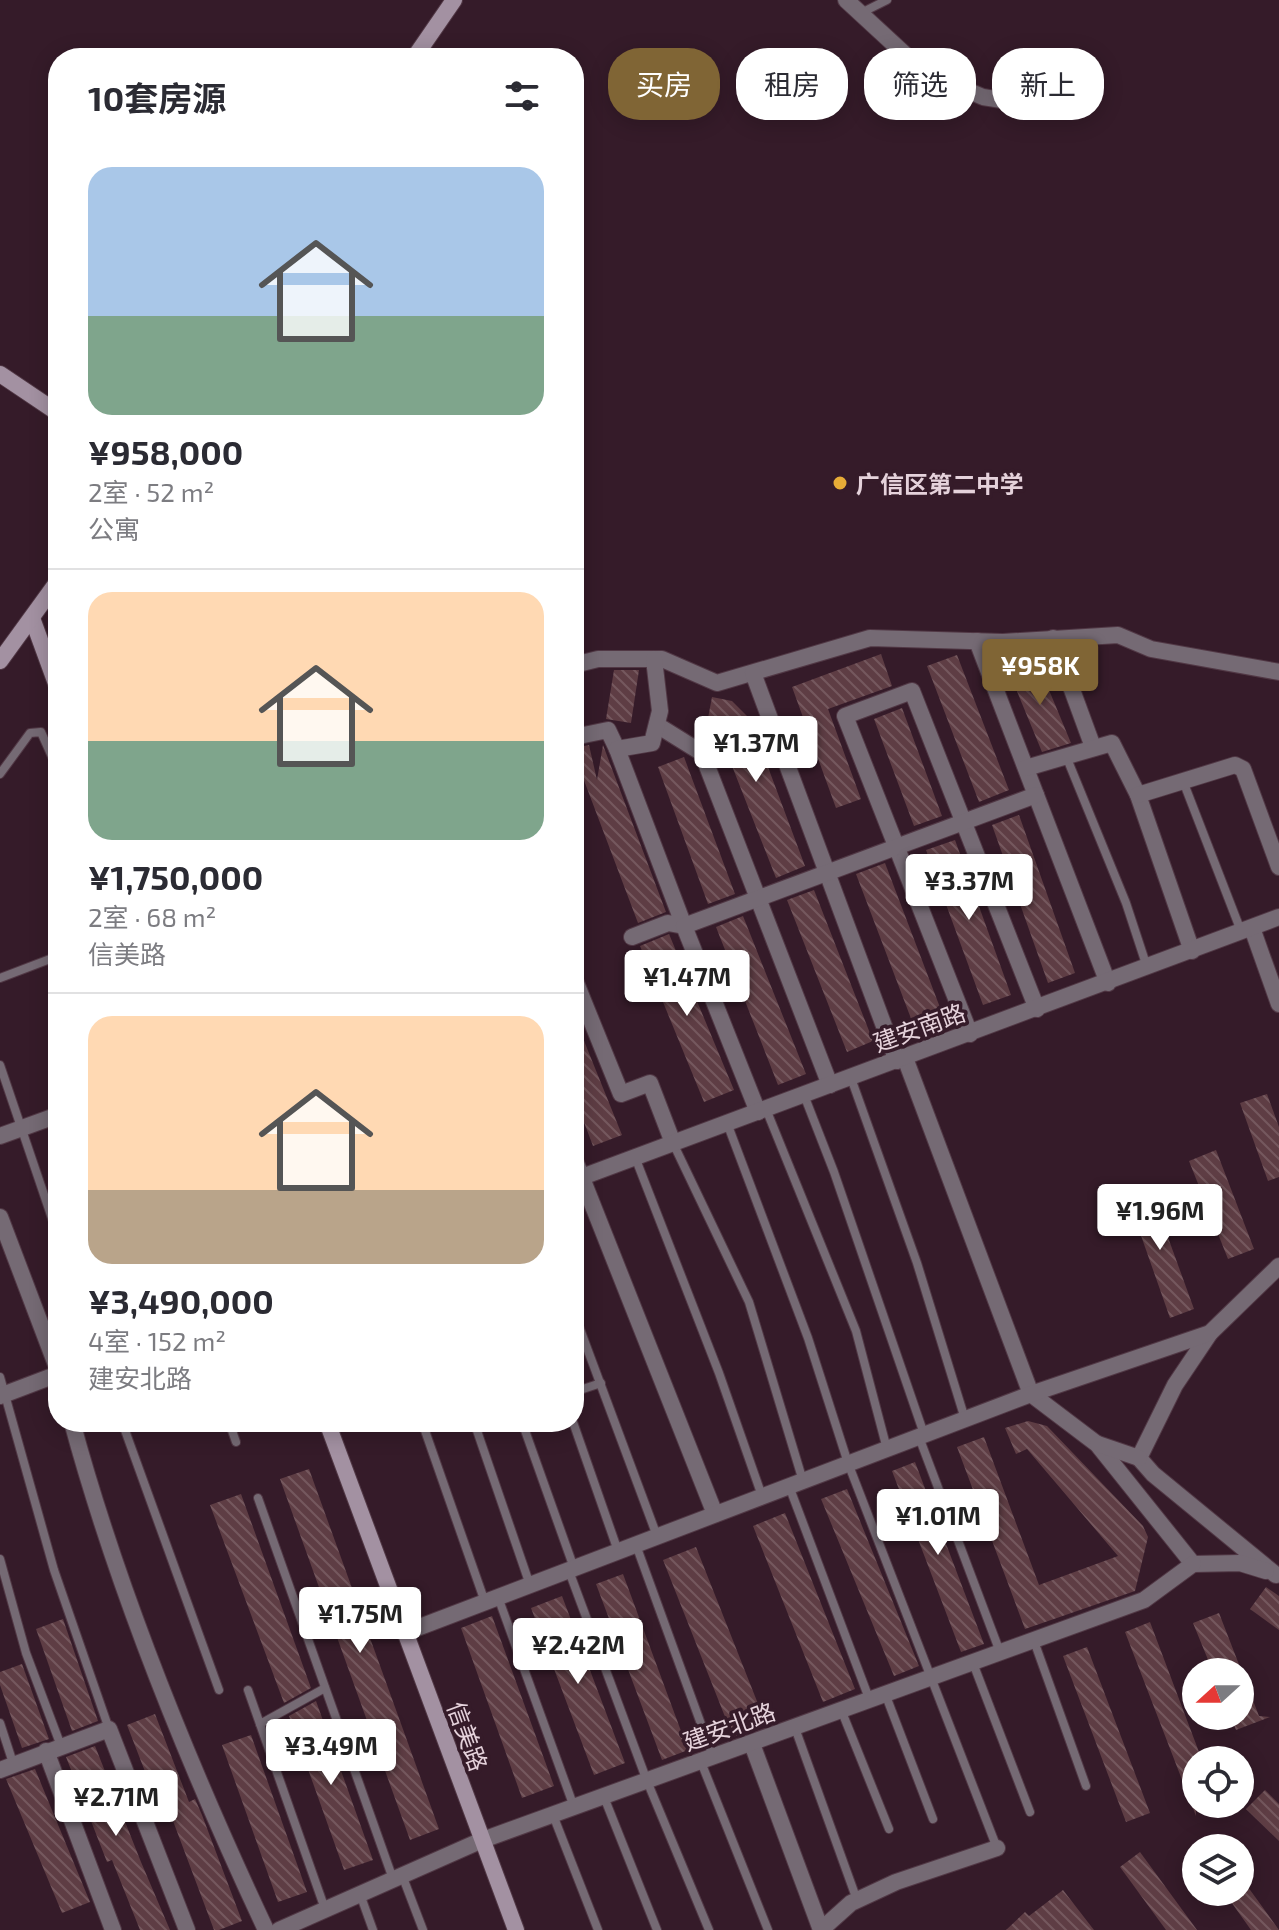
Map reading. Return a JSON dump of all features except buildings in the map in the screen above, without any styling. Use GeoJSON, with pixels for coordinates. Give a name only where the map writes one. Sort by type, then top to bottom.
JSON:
{"type":"FeatureCollection","features":[{"type":"Feature","properties":{"kind":"street"},"geometry":{"type":"LineString","coordinates":[[421,48],[454,0]]}},
{"type":"Feature","properties":{"kind":"street"},"geometry":{"type":"LineString","coordinates":[[846,0],[924,72],[992,98]]}},
{"type":"Feature","properties":{"kind":"street"},"geometry":{"type":"LineString","coordinates":[[0,374],[48,406]]}},
{"type":"Feature","properties":{"kind":"street"},"geometry":{"type":"LineString","coordinates":[[0,661],[48,595]]}},
{"type":"Feature","properties":{"kind":"street"},"geometry":{"type":"LineString","coordinates":[[32,618],[48,662]]}},
{"type":"Feature","properties":{"kind":"street"},"geometry":{"type":"LineString","coordinates":[[584,662],[598,659],[654,659],[717,683],[870,638],[977,641],[1118,635],[1151,649],[1279,672]]}},
{"type":"Feature","properties":{"kind":"street"},"geometry":{"type":"LineString","coordinates":[[1053,638],[1093,747]]}},
{"type":"Feature","properties":{"kind":"street"},"geometry":{"type":"LineString","coordinates":[[977,641],[1108,983]]}},
{"type":"Feature","properties":{"kind":"street"},"geometry":{"type":"LineString","coordinates":[[617,749],[652,743],[660,711],[654,659]]}},
{"type":"Feature","properties":{"kind":"street"},"geometry":{"type":"LineString","coordinates":[[753,673],[827,872],[1031,1394],[1097,1444],[1193,1564],[1240,1563],[1278,1575]]}},
{"type":"Feature","properties":{"kind":"street"},"geometry":{"type":"LineString","coordinates":[[970,1034],[845,716],[912,691],[1037,1009]]}},
{"type":"Feature","properties":{"kind":"street"},"geometry":{"type":"LineString","coordinates":[[657,725],[702,753],[830,1085]]}},
{"type":"Feature","properties":{"kind":"street"},"geometry":{"type":"LineString","coordinates":[[584,735],[608,730],[684,926],[762,1110]]}},
{"type":"Feature","properties":{"kind":"street"},"geometry":{"type":"LineString","coordinates":[[1026,768],[1112,743],[1138,795],[1192,951]]}},
{"type":"Feature","properties":{"kind":"street"},"geometry":{"type":"LineString","coordinates":[[1138,795],[1235,765],[1243,769],[1279,867]]}},
{"type":"Feature","properties":{"kind":"street"},"geometry":{"type":"LineString","coordinates":[[632,937],[668,923],[684,926],[1036,795]]}},
{"type":"Feature","properties":{"kind":"street","name":"建安南路"},"geometry":{"type":"LineString","coordinates":[[584,1176],[1279,917]]}},
{"type":"Feature","properties":{"kind":"street"},"geometry":{"type":"LineString","coordinates":[[1247,930],[1279,1004]]}},
{"type":"Feature","properties":{"kind":"street"},"geometry":{"type":"LineString","coordinates":[[584,1003],[621,1094],[650,1083],[673,1143]]}},
{"type":"Feature","properties":{"kind":"street"},"geometry":{"type":"LineString","coordinates":[[0,1136],[48,1119]]}},
{"type":"Feature","properties":{"kind":"street"},"geometry":{"type":"LineString","coordinates":[[584,1193],[715,1514]]}},
{"type":"Feature","properties":{"kind":"street"},"geometry":{"type":"LineString","coordinates":[[0,1217],[48,1345]]}},
{"type":"Feature","properties":{"kind":"street"},"geometry":{"type":"LineString","coordinates":[[1139,1458],[1175,1385],[1210,1333],[1279,1266]]}},
{"type":"Feature","properties":{"kind":"street"},"geometry":{"type":"LineString","coordinates":[[404,1633],[1031,1394],[1210,1333]]}},
{"type":"Feature","properties":{"kind":"street"},"geometry":{"type":"LineString","coordinates":[[3,1395],[48,1376]]}},
{"type":"Feature","properties":{"kind":"street"},"geometry":{"type":"LineString","coordinates":[[75,1432],[88,1481],[165,1694],[220,1833],[266,1930]]}},
{"type":"Feature","properties":{"kind":"street","name":"信美路"},"geometry":{"type":"LineString","coordinates":[[331,1432],[480,1841],[516,1930]]}},
{"type":"Feature","properties":{"kind":"street"},"geometry":{"type":"LineString","coordinates":[[1097,1444],[1139,1458],[1153,1474],[1278,1575]]}},
{"type":"Feature","properties":{"kind":"street","name":"建安北路"},"geometry":{"type":"LineString","coordinates":[[279,1930],[318,1918],[360,1894],[480,1841],[1144,1600],[1193,1564]]}},
{"type":"Feature","properties":{"kind":"street"},"geometry":{"type":"LineString","coordinates":[[7,1766],[109,1729],[187,1930]]}},
{"type":"Feature","properties":{"kind":"street"},"geometry":{"type":"LineString","coordinates":[[752,1744],[822,1929],[857,1900],[896,1882],[997,1848]]}},
{"type":"Feature","properties":{"kind":"street"},"geometry":{"type":"LineString","coordinates":[[54,1748],[113,1930]]}},
{"type":"Feature","properties":{"kind":"lane"},"geometry":{"type":"LineString","coordinates":[[860,14],[887,0]]}},
{"type":"Feature","properties":{"kind":"lane"},"geometry":{"type":"LineString","coordinates":[[0,774],[30,733],[41,732],[48,748]]}},
{"type":"Feature","properties":{"kind":"lane"},"geometry":{"type":"LineString","coordinates":[[1066,756],[1126,903],[1147,968]]}},
{"type":"Feature","properties":{"kind":"lane"},"geometry":{"type":"LineString","coordinates":[[1183,781],[1247,930]]}},
{"type":"Feature","properties":{"kind":"lane"},"geometry":{"type":"LineString","coordinates":[[0,978],[48,960]]}},
{"type":"Feature","properties":{"kind":"lane"},"geometry":{"type":"LineString","coordinates":[[0,1065],[48,1208]]}},
{"type":"Feature","properties":{"kind":"lane"},"geometry":{"type":"LineString","coordinates":[[851,1078],[917,1263],[965,1419]]}},
{"type":"Feature","properties":{"kind":"lane"},"geometry":{"type":"LineString","coordinates":[[804,1095],[834,1172],[921,1435],[1000,1653]]}},
{"type":"Feature","properties":{"kind":"lane"},"geometry":{"type":"LineString","coordinates":[[762,1110],[856,1331],[887,1449]]}},
{"type":"Feature","properties":{"kind":"lane"},"geometry":{"type":"LineString","coordinates":[[727,1123],[808,1338],[848,1463],[997,1848]]}},
{"type":"Feature","properties":{"kind":"lane"},"geometry":{"type":"LineString","coordinates":[[673,1143],[749,1302],[796,1483],[870,1702]]}},
{"type":"Feature","properties":{"kind":"lane"},"geometry":{"type":"LineString","coordinates":[[635,1157],[719,1373],[762,1496]]}},
{"type":"Feature","properties":{"kind":"lane"},"geometry":{"type":"LineString","coordinates":[[584,1339],[657,1536]]}},
{"type":"Feature","properties":{"kind":"lane"},"geometry":{"type":"LineString","coordinates":[[0,1377],[54,1570],[109,1729]]}},
{"type":"Feature","properties":{"kind":"lane"},"geometry":{"type":"LineString","coordinates":[[584,1389],[601,1383]]}},
{"type":"Feature","properties":{"kind":"lane"},"geometry":{"type":"LineString","coordinates":[[126,1432],[219,1690]]}},
{"type":"Feature","properties":{"kind":"lane"},"geometry":{"type":"LineString","coordinates":[[232,1432],[236,1442]]}},
{"type":"Feature","properties":{"kind":"lane"},"geometry":{"type":"LineString","coordinates":[[426,1432],[574,1807]]}},
{"type":"Feature","properties":{"kind":"lane"},"geometry":{"type":"LineString","coordinates":[[477,1432],[530,1585]]}},
{"type":"Feature","properties":{"kind":"lane"},"geometry":{"type":"LineString","coordinates":[[525,1432],[647,1781],[709,1930]]}},
{"type":"Feature","properties":{"kind":"lane"},"geometry":{"type":"LineString","coordinates":[[576,1432],[618,1551]]}},
{"type":"Feature","properties":{"kind":"lane"},"geometry":{"type":"LineString","coordinates":[[258,1498],[325,1688],[398,1877],[423,1930]]}},
{"type":"Feature","properties":{"kind":"lane"},"geometry":{"type":"LineString","coordinates":[[636,1545],[707,1760],[768,1930]]}},
{"type":"Feature","properties":{"kind":"lane"},"geometry":{"type":"LineString","coordinates":[[0,1559],[54,1748]]}},
{"type":"Feature","properties":{"kind":"lane"},"geometry":{"type":"LineString","coordinates":[[1034,1641],[1086,1786]]}},
{"type":"Feature","properties":{"kind":"lane"},"geometry":{"type":"LineString","coordinates":[[973,1663],[1030,1812]]}},
{"type":"Feature","properties":{"kind":"lane"},"geometry":{"type":"LineString","coordinates":[[260,1724],[325,1688]]}},
{"type":"Feature","properties":{"kind":"lane"},"geometry":{"type":"LineString","coordinates":[[248,1690],[318,1918]]}},
{"type":"Feature","properties":{"kind":"lane"},"geometry":{"type":"LineString","coordinates":[[886,1696],[933,1819]]}},
{"type":"Feature","properties":{"kind":"lane"},"geometry":{"type":"LineString","coordinates":[[842,1712],[889,1829]]}},
{"type":"Feature","properties":{"kind":"lane"},"geometry":{"type":"LineString","coordinates":[[0,1723],[7,1766]]}},
{"type":"Feature","properties":{"kind":"lane"},"geometry":{"type":"LineString","coordinates":[[795,1728],[857,1900]]}},
{"type":"Feature","properties":{"kind":"lane"},"geometry":{"type":"LineString","coordinates":[[604,1797],[657,1930]]}},
{"type":"Feature","properties":{"kind":"lane"},"geometry":{"type":"LineString","coordinates":[[553,1815],[598,1930]]}},
{"type":"Feature","properties":{"kind":"lane"},"geometry":{"type":"LineString","coordinates":[[360,1894],[373,1930]]}},
{"type":"Feature","properties":{"kind":"place","name":"广信区第二中学"},"geometry":{"type":"Point","coordinates":[840,483]}}]}
